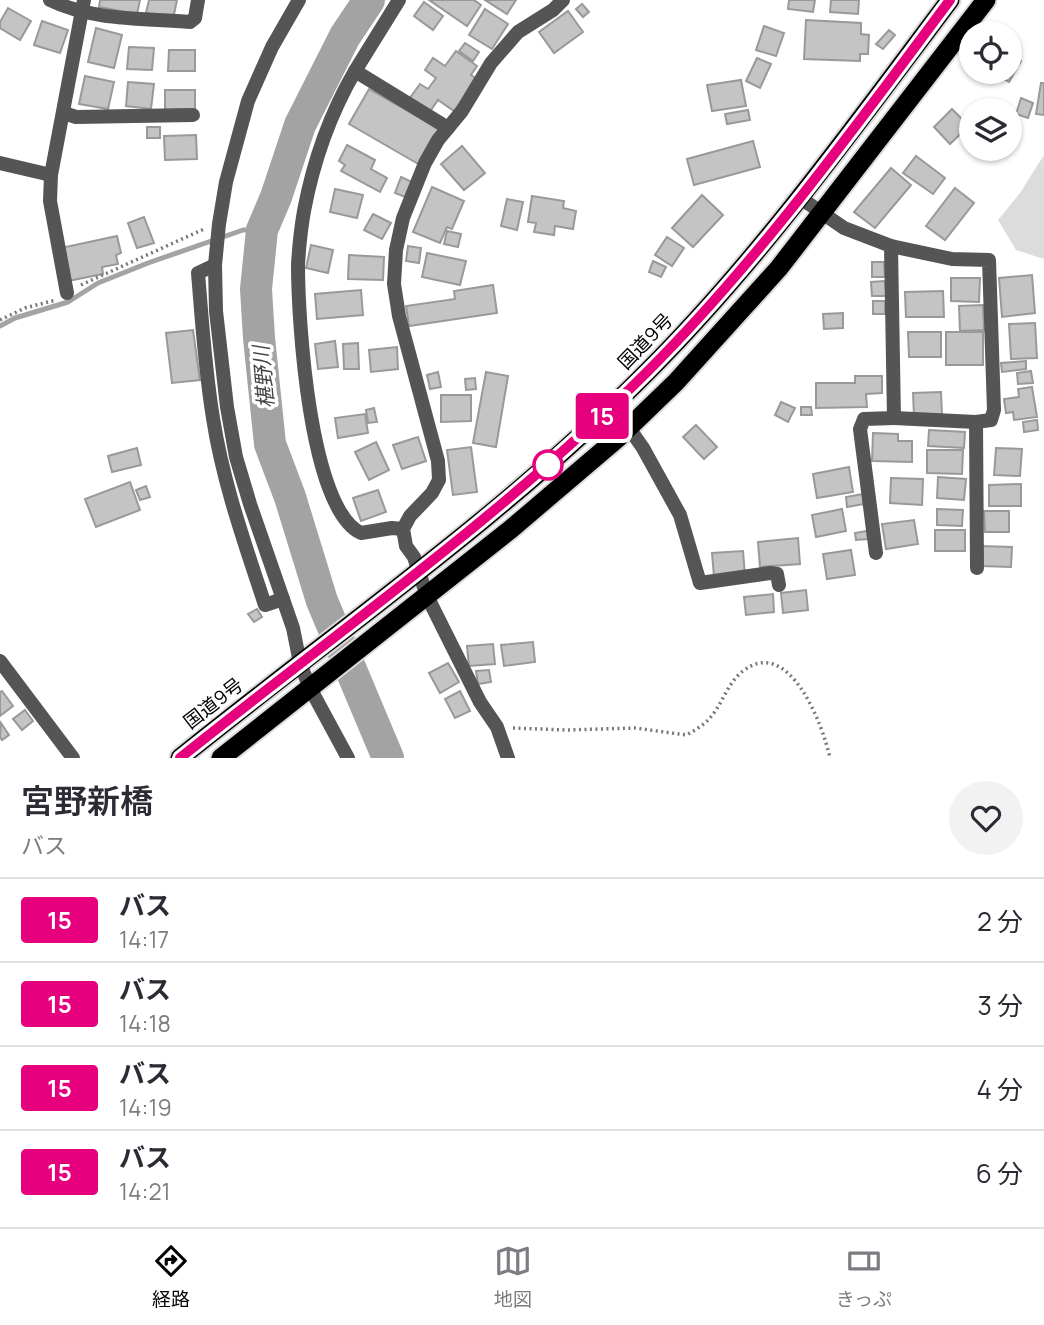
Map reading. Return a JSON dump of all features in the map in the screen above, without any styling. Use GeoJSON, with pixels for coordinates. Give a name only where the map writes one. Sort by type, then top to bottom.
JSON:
{"type":"FeatureCollection","features":[{"type":"Feature","properties":{"kind":"highway","name":"国道9号"},"geometry":{"type":"LineString","coordinates":[[180,758],[532,479],[647,372],[723,291],[799,197],[950,0]]}},
{"type":"Feature","properties":{"kind":"highway"},"geometry":{"type":"LineString","coordinates":[[221,758],[563,486],[676,382],[779,268],[986,0]]}},
{"type":"Feature","properties":{"kind":"street"},"geometry":{"type":"LineString","coordinates":[[50,0],[71,10],[83,6],[190,22],[195,18],[198,0]]}},
{"type":"Feature","properties":{"kind":"street"},"geometry":{"type":"LineString","coordinates":[[299,0],[272,47],[248,100],[226,182],[215,265],[216,311],[227,407],[236,457],[293,628],[348,758]]}},
{"type":"Feature","properties":{"kind":"street"},"geometry":{"type":"LineString","coordinates":[[399,0],[336,105],[304,210],[298,263],[310,416],[332,498],[347,525],[361,533],[392,528],[403,530]]}},
{"type":"Feature","properties":{"kind":"street"},"geometry":{"type":"LineString","coordinates":[[508,758],[497,727],[480,702],[426,596],[414,557],[406,546],[403,530],[410,516],[432,493],[439,480],[438,461],[399,316],[394,284],[396,250],[403,218],[425,163],[462,111],[491,63],[518,32],[563,0]]}},
{"type":"Feature","properties":{"kind":"street"},"geometry":{"type":"LineString","coordinates":[[67,293],[50,201],[51,174],[83,6]]}},
{"type":"Feature","properties":{"kind":"street"},"geometry":{"type":"LineString","coordinates":[[355,71],[448,128]]}},
{"type":"Feature","properties":{"kind":"street"},"geometry":{"type":"LineString","coordinates":[[64,113],[76,117],[192,115]]}},
{"type":"Feature","properties":{"kind":"street"},"geometry":{"type":"LineString","coordinates":[[0,163],[51,174]]}},
{"type":"Feature","properties":{"kind":"street"},"geometry":{"type":"LineString","coordinates":[[799,197],[844,228],[891,246],[952,259],[989,260],[994,410],[991,421],[864,419],[860,429],[876,553]]}},
{"type":"Feature","properties":{"kind":"street"},"geometry":{"type":"LineString","coordinates":[[891,246],[894,418]]}},
{"type":"Feature","properties":{"kind":"street"},"geometry":{"type":"LineString","coordinates":[[976,422],[976,568]]}},
{"type":"Feature","properties":{"kind":"street"},"geometry":{"type":"LineString","coordinates":[[629,428],[680,515],[700,583],[770,573],[777,574],[779,585]]}},
{"type":"Feature","properties":{"kind":"street"},"geometry":{"type":"LineString","coordinates":[[0,661],[73,758]]}},
{"type":"Feature","properties":{"kind":"path"},"geometry":{"type":"LineString","coordinates":[[0,320],[25,308],[57,299],[219,223]]}},
{"type":"Feature","properties":{"kind":"path"},"geometry":{"type":"LineString","coordinates":[[497,727],[566,730],[635,728],[686,735],[709,719],[730,685],[743,671],[759,663],[776,664],[803,689],[820,725],[830,758]]}},
{"type":"Feature","properties":{"kind":"shaded area"},"geometry":{"type":"Polygon","coordinates":[[[1044,155],[1044,259],[1016,250],[998,220],[1020,193],[1044,155]]]}},
{"type":"Feature","properties":{"kind":"building"},"geometry":{"type":"Polygon","coordinates":[[[100,0],[140,0],[137,14],[99,7],[100,0]]]}},
{"type":"Feature","properties":{"kind":"building"},"geometry":{"type":"Polygon","coordinates":[[[149,0],[177,0],[173,19],[146,13],[149,0]]]}},
{"type":"Feature","properties":{"kind":"building"},"geometry":{"type":"Polygon","coordinates":[[[429,0],[474,0],[481,5],[467,26],[429,0]]]}},
{"type":"Feature","properties":{"kind":"building"},"geometry":{"type":"Polygon","coordinates":[[[485,0],[516,0],[507,14],[485,0]]]}},
{"type":"Feature","properties":{"kind":"building"},"geometry":{"type":"Polygon","coordinates":[[[789,0],[815,0],[813,12],[788,9],[789,0]]]}},
{"type":"Feature","properties":{"kind":"building"},"geometry":{"type":"Polygon","coordinates":[[[831,0],[859,0],[858,14],[830,12],[831,0]]]}},
{"type":"Feature","properties":{"kind":"building"},"geometry":{"type":"Polygon","coordinates":[[[424,2],[443,16],[433,30],[414,16],[424,2]]]}},
{"type":"Feature","properties":{"kind":"building"},"geometry":{"type":"Polygon","coordinates":[[[582,4],[589,12],[583,17],[576,9],[582,4]]]}},
{"type":"Feature","properties":{"kind":"building"},"geometry":{"type":"Polygon","coordinates":[[[8,8],[31,21],[20,40],[0,28],[0,22],[8,8]]]}},
{"type":"Feature","properties":{"kind":"building"},"geometry":{"type":"Polygon","coordinates":[[[485,9],[508,24],[492,49],[469,35],[485,9]]]}},
{"type":"Feature","properties":{"kind":"building"},"geometry":{"type":"Polygon","coordinates":[[[568,11],[583,32],[554,53],[539,32],[568,11]]]}},
{"type":"Feature","properties":{"kind":"building"},"geometry":{"type":"Polygon","coordinates":[[[806,20],[861,23],[861,34],[869,35],[868,54],[860,54],[860,61],[804,59],[806,20]]]}},
{"type":"Feature","properties":{"kind":"building"},"geometry":{"type":"Polygon","coordinates":[[[42,21],[68,30],[60,53],[34,45],[42,21]]]}},
{"type":"Feature","properties":{"kind":"building"},"geometry":{"type":"Polygon","coordinates":[[[764,26],[784,33],[776,56],[756,50],[764,26]]]}},
{"type":"Feature","properties":{"kind":"building"},"geometry":{"type":"Polygon","coordinates":[[[96,28],[122,35],[114,68],[88,62],[96,28]]]}},
{"type":"Feature","properties":{"kind":"building"},"geometry":{"type":"Polygon","coordinates":[[[889,30],[895,35],[883,49],[876,44],[889,30]]]}},
{"type":"Feature","properties":{"kind":"building"},"geometry":{"type":"Polygon","coordinates":[[[465,43],[479,52],[473,61],[459,51],[465,43]]]}},
{"type":"Feature","properties":{"kind":"building"},"geometry":{"type":"Polygon","coordinates":[[[129,47],[154,48],[152,70],[127,69],[129,47]]]}},
{"type":"Feature","properties":{"kind":"building"},"geometry":{"type":"Polygon","coordinates":[[[169,50],[195,50],[195,71],[168,71],[169,50]]]}},
{"type":"Feature","properties":{"kind":"building"},"geometry":{"type":"Polygon","coordinates":[[[456,51],[477,66],[471,75],[477,79],[454,111],[438,100],[429,113],[409,99],[420,84],[428,89],[436,78],[425,70],[433,58],[445,66],[456,51]]]}},
{"type":"Feature","properties":{"kind":"building"},"geometry":{"type":"Polygon","coordinates":[[[757,58],[771,64],[760,88],[746,81],[757,58]]]}},
{"type":"Feature","properties":{"kind":"building"},"geometry":{"type":"Polygon","coordinates":[[[85,76],[114,82],[108,109],[79,104],[85,76]]]}},
{"type":"Feature","properties":{"kind":"building"},"geometry":{"type":"Polygon","coordinates":[[[741,80],[746,106],[712,111],[707,85],[741,80]]]}},
{"type":"Feature","properties":{"kind":"building"},"geometry":{"type":"Polygon","coordinates":[[[128,82],[154,84],[151,109],[126,106],[128,82]]]}},
{"type":"Feature","properties":{"kind":"building"},"geometry":{"type":"Polygon","coordinates":[[[1041,83],[1044,83],[1044,115],[1036,114],[1041,83]]]}},
{"type":"Feature","properties":{"kind":"building"},"geometry":{"type":"Polygon","coordinates":[[[369,89],[441,130],[420,165],[349,124],[369,89]]]}},
{"type":"Feature","properties":{"kind":"building"},"geometry":{"type":"Polygon","coordinates":[[[165,90],[195,90],[195,109],[165,110],[165,90]]]}},
{"type":"Feature","properties":{"kind":"building"},"geometry":{"type":"Polygon","coordinates":[[[1022,98],[1033,103],[1028,118],[1022,116],[1022,98]]]}},
{"type":"Feature","properties":{"kind":"building"},"geometry":{"type":"Polygon","coordinates":[[[952,109],[959,116],[959,135],[950,144],[934,127],[952,109]]]}},
{"type":"Feature","properties":{"kind":"building"},"geometry":{"type":"Polygon","coordinates":[[[748,110],[750,120],[727,124],[725,114],[748,110]]]}},
{"type":"Feature","properties":{"kind":"building"},"geometry":{"type":"Polygon","coordinates":[[[147,127],[160,127],[160,138],[147,138],[147,127]]]}},
{"type":"Feature","properties":{"kind":"building"},"geometry":{"type":"Polygon","coordinates":[[[196,135],[197,159],[165,160],[164,136],[196,135]]]}},
{"type":"Feature","properties":{"kind":"building"},"geometry":{"type":"Polygon","coordinates":[[[753,141],[760,167],[694,185],[687,159],[753,141]]]}},
{"type":"Feature","properties":{"kind":"building"},"geometry":{"type":"Polygon","coordinates":[[[347,145],[375,160],[371,169],[387,178],[380,192],[341,171],[345,165],[339,161],[347,145]]]}},
{"type":"Feature","properties":{"kind":"building"},"geometry":{"type":"Polygon","coordinates":[[[462,146],[485,173],[464,190],[441,164],[462,146]]]}},
{"type":"Feature","properties":{"kind":"building"},"geometry":{"type":"Polygon","coordinates":[[[916,156],[945,178],[933,194],[903,173],[916,156]]]}},
{"type":"Feature","properties":{"kind":"building"},"geometry":{"type":"Polygon","coordinates":[[[891,168],[911,185],[875,228],[854,212],[891,168]]]}},
{"type":"Feature","properties":{"kind":"building"},"geometry":{"type":"Polygon","coordinates":[[[401,177],[412,182],[405,197],[395,193],[401,177]]]}},
{"type":"Feature","properties":{"kind":"building"},"geometry":{"type":"Polygon","coordinates":[[[432,187],[464,201],[452,229],[447,227],[440,243],[413,232],[432,187]]]}},
{"type":"Feature","properties":{"kind":"building"},"geometry":{"type":"Polygon","coordinates":[[[955,188],[974,203],[945,240],[926,226],[955,188]]]}},
{"type":"Feature","properties":{"kind":"building"},"geometry":{"type":"Polygon","coordinates":[[[335,189],[363,195],[357,218],[330,212],[335,189]]]}},
{"type":"Feature","properties":{"kind":"building"},"geometry":{"type":"Polygon","coordinates":[[[702,195],[723,215],[693,247],[672,228],[702,195]]]}},
{"type":"Feature","properties":{"kind":"building"},"geometry":{"type":"Polygon","coordinates":[[[532,196],[564,201],[563,208],[576,211],[573,229],[555,226],[554,235],[534,232],[536,223],[528,222],[532,196]]]}},
{"type":"Feature","properties":{"kind":"building"},"geometry":{"type":"Polygon","coordinates":[[[507,199],[523,202],[517,230],[501,226],[507,199]]]}},
{"type":"Feature","properties":{"kind":"building"},"geometry":{"type":"Polygon","coordinates":[[[373,214],[391,223],[382,239],[364,230],[373,214]]]}},
{"type":"Feature","properties":{"kind":"building"},"geometry":{"type":"Polygon","coordinates":[[[144,217],[154,243],[137,248],[128,223],[144,217]]]}},
{"type":"Feature","properties":{"kind":"building"},"geometry":{"type":"Polygon","coordinates":[[[447,231],[461,234],[458,247],[444,244],[447,231]]]}},
{"type":"Feature","properties":{"kind":"building"},"geometry":{"type":"Polygon","coordinates":[[[117,236],[121,253],[116,255],[118,264],[102,267],[103,274],[68,281],[61,248],[117,236]]]}},
{"type":"Feature","properties":{"kind":"building"},"geometry":{"type":"Polygon","coordinates":[[[667,237],[684,248],[672,266],[655,255],[667,237]]]}},
{"type":"Feature","properties":{"kind":"building"},"geometry":{"type":"Polygon","coordinates":[[[311,245],[333,250],[328,273],[306,268],[311,245]]]}},
{"type":"Feature","properties":{"kind":"building"},"geometry":{"type":"Polygon","coordinates":[[[408,246],[421,248],[419,263],[406,261],[408,246]]]}},
{"type":"Feature","properties":{"kind":"building"},"geometry":{"type":"Polygon","coordinates":[[[427,253],[466,261],[460,285],[422,277],[427,253]]]}},
{"type":"Feature","properties":{"kind":"building"},"geometry":{"type":"Polygon","coordinates":[[[349,255],[384,257],[383,280],[348,279],[349,255]]]}},
{"type":"Feature","properties":{"kind":"building"},"geometry":{"type":"Polygon","coordinates":[[[653,261],[666,267],[661,277],[649,272],[653,261]]]}},
{"type":"Feature","properties":{"kind":"building"},"geometry":{"type":"Polygon","coordinates":[[[872,262],[884,262],[885,277],[872,277],[872,262]]]}},
{"type":"Feature","properties":{"kind":"building"},"geometry":{"type":"Polygon","coordinates":[[[1032,275],[1035,313],[1002,317],[999,278],[1032,275]]]}},
{"type":"Feature","properties":{"kind":"building"},"geometry":{"type":"Polygon","coordinates":[[[951,278],[980,278],[979,302],[951,301],[951,278]]]}},
{"type":"Feature","properties":{"kind":"building"},"geometry":{"type":"Polygon","coordinates":[[[885,281],[886,296],[872,296],[871,282],[885,281]]]}},
{"type":"Feature","properties":{"kind":"building"},"geometry":{"type":"Polygon","coordinates":[[[493,285],[497,313],[409,326],[406,306],[455,299],[454,291],[493,285]]]}},
{"type":"Feature","properties":{"kind":"building"},"geometry":{"type":"Polygon","coordinates":[[[361,290],[363,315],[317,319],[315,294],[361,290]]]}},
{"type":"Feature","properties":{"kind":"building"},"geometry":{"type":"Polygon","coordinates":[[[943,291],[944,317],[906,317],[905,292],[943,291]]]}},
{"type":"Feature","properties":{"kind":"building"},"geometry":{"type":"Polygon","coordinates":[[[873,301],[885,301],[885,314],[873,314],[873,301]]]}},
{"type":"Feature","properties":{"kind":"building"},"geometry":{"type":"Polygon","coordinates":[[[983,305],[984,330],[960,331],[959,306],[983,305]]]}},
{"type":"Feature","properties":{"kind":"building"},"geometry":{"type":"Polygon","coordinates":[[[843,313],[843,328],[824,329],[823,314],[843,313]]]}},
{"type":"Feature","properties":{"kind":"building"},"geometry":{"type":"Polygon","coordinates":[[[1035,323],[1037,358],[1011,359],[1009,324],[1035,323]]]}},
{"type":"Feature","properties":{"kind":"building"},"geometry":{"type":"Polygon","coordinates":[[[193,330],[200,380],[172,383],[166,333],[193,330]]]}},
{"type":"Feature","properties":{"kind":"building"},"geometry":{"type":"Polygon","coordinates":[[[908,332],[941,332],[941,357],[909,357],[908,332]]]}},
{"type":"Feature","properties":{"kind":"building"},"geometry":{"type":"Polygon","coordinates":[[[946,332],[983,332],[983,365],[946,365],[946,332]]]}},
{"type":"Feature","properties":{"kind":"building"},"geometry":{"type":"Polygon","coordinates":[[[335,341],[338,367],[318,369],[315,344],[335,341]]]}},
{"type":"Feature","properties":{"kind":"building"},"geometry":{"type":"Polygon","coordinates":[[[358,343],[359,369],[344,369],[343,344],[358,343]]]}},
{"type":"Feature","properties":{"kind":"building"},"geometry":{"type":"Polygon","coordinates":[[[397,347],[398,369],[371,372],[369,350],[397,347]]]}},
{"type":"Feature","properties":{"kind":"building"},"geometry":{"type":"Polygon","coordinates":[[[1026,361],[1026,369],[1002,372],[1001,363],[1026,361]]]}},
{"type":"Feature","properties":{"kind":"building"},"geometry":{"type":"Polygon","coordinates":[[[1031,371],[1033,383],[1018,384],[1017,373],[1031,371]]]}},
{"type":"Feature","properties":{"kind":"building"},"geometry":{"type":"Polygon","coordinates":[[[438,372],[441,387],[430,389],[427,375],[438,372]]]}},
{"type":"Feature","properties":{"kind":"building"},"geometry":{"type":"Polygon","coordinates":[[[486,372],[508,376],[496,447],[473,443],[486,372]]]}},
{"type":"Feature","properties":{"kind":"building"},"geometry":{"type":"Polygon","coordinates":[[[855,376],[882,376],[882,393],[866,394],[867,407],[816,408],[816,383],[855,383],[855,376]]]}},
{"type":"Feature","properties":{"kind":"building"},"geometry":{"type":"Polygon","coordinates":[[[475,378],[476,389],[466,390],[465,379],[475,378]]]}},
{"type":"Feature","properties":{"kind":"building"},"geometry":{"type":"Polygon","coordinates":[[[1032,387],[1037,417],[1014,420],[1013,412],[1006,413],[1004,399],[1019,397],[1018,389],[1032,387]]]}},
{"type":"Feature","properties":{"kind":"building"},"geometry":{"type":"Polygon","coordinates":[[[941,392],[942,415],[914,416],[913,393],[941,392]]]}},
{"type":"Feature","properties":{"kind":"building"},"geometry":{"type":"Polygon","coordinates":[[[441,395],[471,395],[471,421],[441,422],[441,395]]]}},
{"type":"Feature","properties":{"kind":"building"},"geometry":{"type":"Polygon","coordinates":[[[781,402],[795,408],[788,422],[775,415],[781,402]]]}},
{"type":"Feature","properties":{"kind":"building"},"geometry":{"type":"Polygon","coordinates":[[[801,407],[811,407],[812,415],[801,415],[801,407]]]}},
{"type":"Feature","properties":{"kind":"building"},"geometry":{"type":"Polygon","coordinates":[[[374,408],[377,422],[368,423],[366,410],[374,408]]]}},
{"type":"Feature","properties":{"kind":"building"},"geometry":{"type":"Polygon","coordinates":[[[365,414],[368,433],[338,438],[335,418],[365,414]]]}},
{"type":"Feature","properties":{"kind":"building"},"geometry":{"type":"Polygon","coordinates":[[[1037,420],[1038,430],[1024,432],[1023,422],[1037,420]]]}},
{"type":"Feature","properties":{"kind":"building"},"geometry":{"type":"Polygon","coordinates":[[[696,425],[717,447],[704,459],[683,437],[696,425]]]}},
{"type":"Feature","properties":{"kind":"building"},"geometry":{"type":"Polygon","coordinates":[[[929,430],[965,432],[964,448],[928,446],[929,430]]]}},
{"type":"Feature","properties":{"kind":"building"},"geometry":{"type":"Polygon","coordinates":[[[873,433],[898,434],[898,441],[912,441],[912,462],[872,461],[873,433]]]}},
{"type":"Feature","properties":{"kind":"building"},"geometry":{"type":"Polygon","coordinates":[[[418,437],[426,461],[402,469],[393,445],[418,437]]]}},
{"type":"Feature","properties":{"kind":"building"},"geometry":{"type":"Polygon","coordinates":[[[376,442],[389,470],[369,480],[355,452],[376,442]]]}},
{"type":"Feature","properties":{"kind":"building"},"geometry":{"type":"Polygon","coordinates":[[[471,447],[477,492],[453,495],[447,450],[471,447]]]}},
{"type":"Feature","properties":{"kind":"building"},"geometry":{"type":"Polygon","coordinates":[[[137,448],[141,465],[112,472],[108,456],[137,448]]]}},
{"type":"Feature","properties":{"kind":"building"},"geometry":{"type":"Polygon","coordinates":[[[996,448],[1022,449],[1020,476],[994,475],[996,448]]]}},
{"type":"Feature","properties":{"kind":"building"},"geometry":{"type":"Polygon","coordinates":[[[927,450],[963,450],[962,474],[927,473],[927,450]]]}},
{"type":"Feature","properties":{"kind":"building"},"geometry":{"type":"Polygon","coordinates":[[[849,467],[853,492],[817,498],[813,474],[849,467]]]}},
{"type":"Feature","properties":{"kind":"building"},"geometry":{"type":"Polygon","coordinates":[[[938,477],[966,479],[964,500],[937,498],[938,477]]]}},
{"type":"Feature","properties":{"kind":"building"},"geometry":{"type":"Polygon","coordinates":[[[891,478],[923,479],[922,505],[890,503],[891,478]]]}},
{"type":"Feature","properties":{"kind":"building"},"geometry":{"type":"Polygon","coordinates":[[[130,482],[140,510],[96,527],[85,499],[130,482]]]}},
{"type":"Feature","properties":{"kind":"building"},"geometry":{"type":"Polygon","coordinates":[[[1021,484],[1021,506],[989,506],[989,485],[1021,484]]]}},
{"type":"Feature","properties":{"kind":"building"},"geometry":{"type":"Polygon","coordinates":[[[146,486],[150,497],[140,500],[136,490],[146,486]]]}},
{"type":"Feature","properties":{"kind":"building"},"geometry":{"type":"Polygon","coordinates":[[[378,490],[386,512],[361,521],[353,498],[378,490]]]}},
{"type":"Feature","properties":{"kind":"building"},"geometry":{"type":"Polygon","coordinates":[[[863,494],[864,504],[847,507],[846,497],[863,494]]]}},
{"type":"Feature","properties":{"kind":"building"},"geometry":{"type":"Polygon","coordinates":[[[842,509],[846,531],[816,537],[812,515],[842,509]]]}},
{"type":"Feature","properties":{"kind":"building"},"geometry":{"type":"Polygon","coordinates":[[[937,509],[963,510],[962,526],[937,525],[937,509]]]}},
{"type":"Feature","properties":{"kind":"building"},"geometry":{"type":"Polygon","coordinates":[[[984,511],[1009,511],[1009,532],[985,532],[984,511]]]}},
{"type":"Feature","properties":{"kind":"building"},"geometry":{"type":"Polygon","coordinates":[[[914,520],[918,544],[886,549],[882,524],[914,520]]]}},
{"type":"Feature","properties":{"kind":"building"},"geometry":{"type":"Polygon","coordinates":[[[935,530],[965,530],[965,551],[935,551],[935,530]]]}},
{"type":"Feature","properties":{"kind":"building"},"geometry":{"type":"Polygon","coordinates":[[[867,531],[868,539],[856,540],[855,533],[867,531]]]}},
{"type":"Feature","properties":{"kind":"building"},"geometry":{"type":"Polygon","coordinates":[[[798,538],[800,564],[760,567],[758,542],[798,538]]]}},
{"type":"Feature","properties":{"kind":"building"},"geometry":{"type":"Polygon","coordinates":[[[981,546],[1012,547],[1011,567],[980,566],[981,546]]]}},
{"type":"Feature","properties":{"kind":"building"},"geometry":{"type":"Polygon","coordinates":[[[851,550],[855,575],[827,579],[823,554],[851,550]]]}},
{"type":"Feature","properties":{"kind":"building"},"geometry":{"type":"Polygon","coordinates":[[[743,551],[745,575],[714,577],[712,553],[743,551]]]}},
{"type":"Feature","properties":{"kind":"building"},"geometry":{"type":"Polygon","coordinates":[[[806,590],[808,610],[783,613],[781,593],[806,590]]]}},
{"type":"Feature","properties":{"kind":"building"},"geometry":{"type":"Polygon","coordinates":[[[773,594],[774,612],[746,615],[744,597],[773,594]]]}},
{"type":"Feature","properties":{"kind":"building"},"geometry":{"type":"Polygon","coordinates":[[[257,609],[262,617],[254,622],[248,614],[257,609]]]}},
{"type":"Feature","properties":{"kind":"building"},"geometry":{"type":"Polygon","coordinates":[[[533,642],[535,662],[504,666],[501,645],[533,642]]]}},
{"type":"Feature","properties":{"kind":"building"},"geometry":{"type":"Polygon","coordinates":[[[493,644],[495,664],[469,666],[467,646],[493,644]]]}},
{"type":"Feature","properties":{"kind":"building"},"geometry":{"type":"Polygon","coordinates":[[[448,663],[459,682],[440,693],[429,673],[448,663]]]}},
{"type":"Feature","properties":{"kind":"building"},"geometry":{"type":"Polygon","coordinates":[[[489,670],[491,682],[478,684],[476,671],[489,670]]]}},
{"type":"Feature","properties":{"kind":"building"},"geometry":{"type":"Polygon","coordinates":[[[2,691],[13,706],[0,716],[0,692],[2,691]]]}},
{"type":"Feature","properties":{"kind":"building"},"geometry":{"type":"Polygon","coordinates":[[[460,691],[470,711],[455,718],[445,699],[460,691]]]}},
{"type":"Feature","properties":{"kind":"building"},"geometry":{"type":"Polygon","coordinates":[[[25,710],[33,721],[22,730],[13,719],[25,710]]]}},
{"type":"Feature","properties":{"kind":"building"},"geometry":{"type":"Polygon","coordinates":[[[1,723],[9,735],[2,740],[0,737],[1,723]]]}},
{"type":"Feature","properties":{"kind":"waterway","name":"椹野川"},"geometry":{"type":"LineString","coordinates":[[369,0],[345,36],[300,125],[262,230],[256,289],[270,444],[290,497],[322,601],[388,758]]}},
{"type":"Feature","properties":{"kind":"waterway"},"geometry":{"type":"LineString","coordinates":[[0,326],[15,318],[68,302],[98,283],[148,263],[243,230],[262,230]]}},
{"type":"Feature","properties":{"kind":"bus line","name":"15"},"geometry":{"type":"LineString","coordinates":[[180,758],[482,521],[589,428],[647,372],[750,260],[950,0]]}}]}
